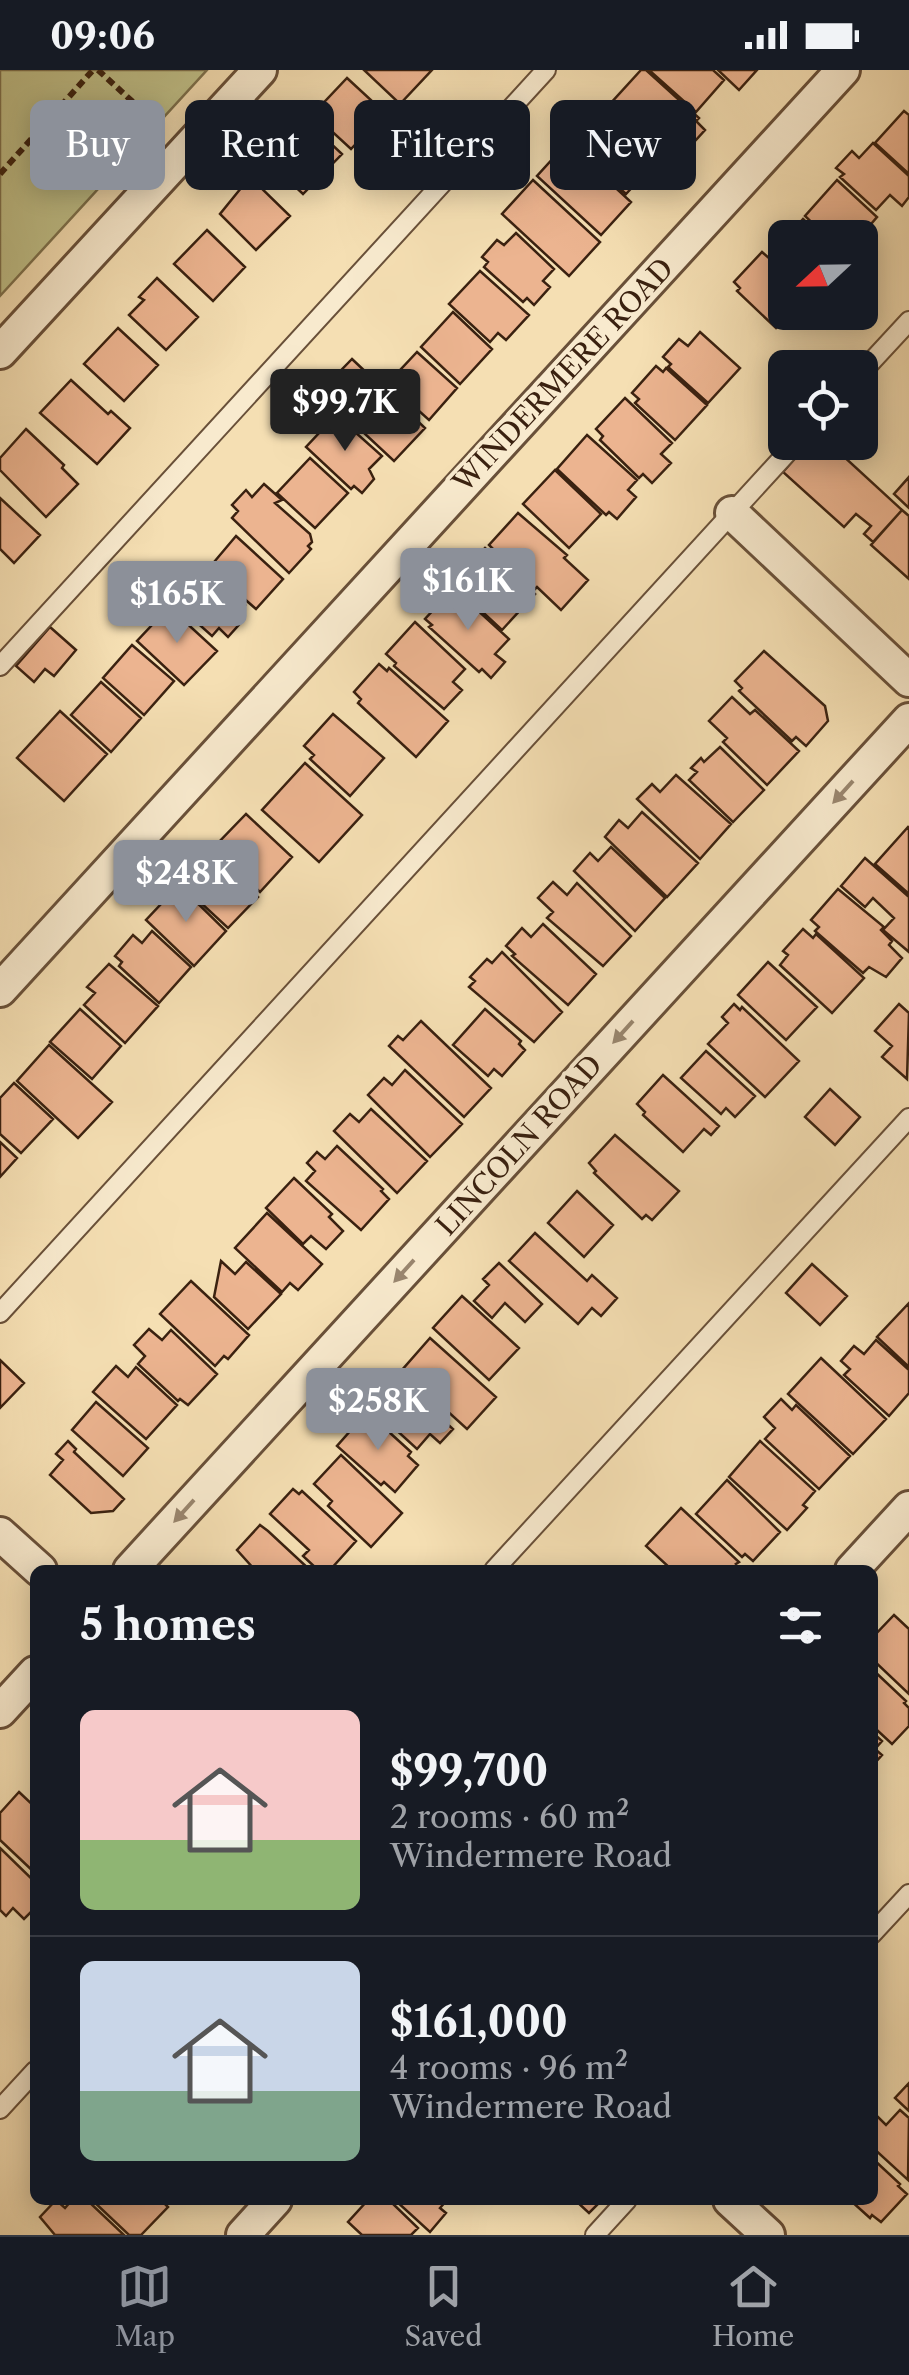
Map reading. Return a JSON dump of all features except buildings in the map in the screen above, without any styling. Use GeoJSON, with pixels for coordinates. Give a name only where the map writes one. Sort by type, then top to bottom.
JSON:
{"type":"FeatureCollection","features":[{"type":"Feature","properties":{"kind":"street"},"geometry":{"type":"LineString","coordinates":[[0,352],[260,70]]}},
{"type":"Feature","properties":{"kind":"street","name":"WINDERMERE ROAD"},"geometry":{"type":"LineString","coordinates":[[0,990],[843,70]]}},
{"type":"Feature","properties":{"kind":"street"},"geometry":{"type":"LineString","coordinates":[[732,514],[909,680]]}},
{"type":"Feature","properties":{"kind":"street","name":"LINCOLN ROAD"},"geometry":{"type":"LineString","coordinates":[[135,1565],[909,720]]}},
{"type":"Feature","properties":{"kind":"street"},"geometry":{"type":"LineString","coordinates":[[857,1565],[909,1508]]}},
{"type":"Feature","properties":{"kind":"street"},"geometry":{"type":"LineString","coordinates":[[0,1534],[34,1565]]}},
{"type":"Feature","properties":{"kind":"street"},"geometry":{"type":"LineString","coordinates":[[0,1711],[30,1678]]}},
{"type":"Feature","properties":{"kind":"street"},"geometry":{"type":"LineString","coordinates":[[243,2235],[271,2205]]}},
{"type":"Feature","properties":{"kind":"street"},"geometry":{"type":"LineString","coordinates":[[735,2205],[768,2235]]}},
{"type":"Feature","properties":{"kind":"lane"},"geometry":{"type":"LineString","coordinates":[[0,666],[546,70]]}},
{"type":"Feature","properties":{"kind":"lane"},"geometry":{"type":"LineString","coordinates":[[878,355],[909,321]]}},
{"type":"Feature","properties":{"kind":"lane"},"geometry":{"type":"LineString","coordinates":[[0,1314],[781,460]]}},
{"type":"Feature","properties":{"kind":"lane"},"geometry":{"type":"LineString","coordinates":[[499,1565],[909,1118]]}},
{"type":"Feature","properties":{"kind":"lane"},"geometry":{"type":"LineString","coordinates":[[878,1928],[909,1894]]}},
{"type":"Feature","properties":{"kind":"lane"},"geometry":{"type":"LineString","coordinates":[[0,2109],[30,2076]]}},
{"type":"Feature","properties":{"kind":"lane"},"geometry":{"type":"LineString","coordinates":[[595,2235],[622,2205]]}},
{"type":"Feature","properties":{"kind":"path"},"geometry":{"type":"LineString","coordinates":[[0,174],[96,70],[130,100]]}},
{"type":"Feature","properties":{"kind":"green space"},"geometry":{"type":"Polygon","coordinates":[[[0,70],[207,70],[165,116],[165,100],[30,100],[30,190],[97,190],[0,296],[0,70]]]}}]}
